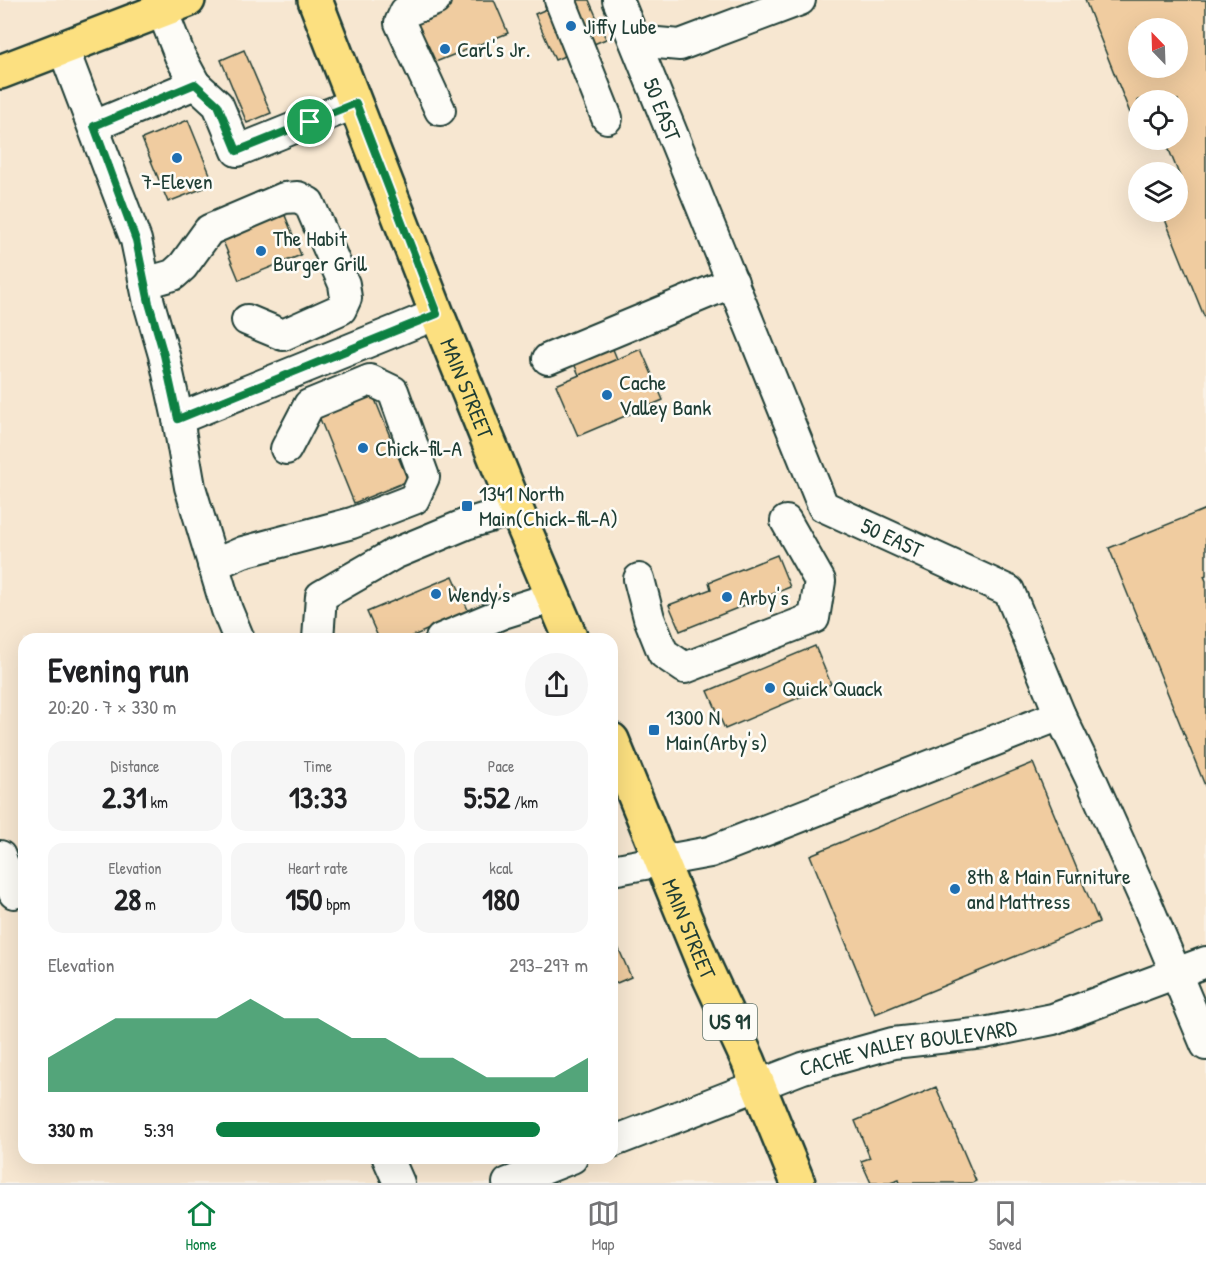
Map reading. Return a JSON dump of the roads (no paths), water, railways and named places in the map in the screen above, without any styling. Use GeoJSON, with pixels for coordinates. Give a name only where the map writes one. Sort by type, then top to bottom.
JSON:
{"type":"FeatureCollection","features":[{"type":"Feature","properties":{"kind":"main road","name":"MAIN STREET"},"geometry":{"type":"LineString","coordinates":[[315,0],[437,314],[569,633]]}},
{"type":"Feature","properties":{"kind":"main road"},"geometry":{"type":"LineString","coordinates":[[0,72],[175,5]]}},
{"type":"Feature","properties":{"kind":"main road","name":"MAIN STREET"},"geometry":{"type":"LineString","coordinates":[[618,755],[704,965],[748,1060],[798,1183]]}},
{"type":"Feature","properties":{"kind":"street"},"geometry":{"type":"LineString","coordinates":[[435,0],[405,12],[400,23],[440,110]]}},
{"type":"Feature","properties":{"kind":"street"},"geometry":{"type":"LineString","coordinates":[[560,0],[607,118]]}},
{"type":"Feature","properties":{"kind":"street","name":"50 EAST"},"geometry":{"type":"LineString","coordinates":[[618,0],[824,506],[1009,591],[1060,715],[1146,902],[1206,1045]]}},
{"type":"Feature","properties":{"kind":"street"},"geometry":{"type":"LineString","coordinates":[[635,41],[680,45],[800,0]]}},
{"type":"Feature","properties":{"kind":"street"},"geometry":{"type":"LineString","coordinates":[[175,5],[180,56],[195,84],[218,105],[237,151],[356,103]]}},
{"type":"Feature","properties":{"kind":"street"},"geometry":{"type":"LineString","coordinates":[[63,48],[136,240],[178,419],[190,487],[227,610],[237,633]]}},
{"type":"Feature","properties":{"kind":"street"},"geometry":{"type":"LineString","coordinates":[[94,126],[195,84]]}},
{"type":"Feature","properties":{"kind":"street"},"geometry":{"type":"LineString","coordinates":[[145,283],[173,275],[183,266],[208,230],[284,198],[298,196],[309,203],[344,284],[346,298],[341,309],[283,335],[247,320]]}},
{"type":"Feature","properties":{"kind":"street"},"geometry":{"type":"LineString","coordinates":[[548,359],[733,282]]}},
{"type":"Feature","properties":{"kind":"street"},"geometry":{"type":"LineString","coordinates":[[178,419],[437,314]]}},
{"type":"Feature","properties":{"kind":"street"},"geometry":{"type":"LineString","coordinates":[[213,565],[243,552],[352,523],[414,499],[424,477],[393,391],[370,380],[309,405],[286,449]]}},
{"type":"Feature","properties":{"kind":"street"},"geometry":{"type":"LineString","coordinates":[[318,633],[321,596],[394,554],[466,524],[516,509]]}},
{"type":"Feature","properties":{"kind":"street"},"geometry":{"type":"LineString","coordinates":[[639,579],[649,618],[663,653],[685,668],[814,618],[820,581],[786,521]]}},
{"type":"Feature","properties":{"kind":"street"},"geometry":{"type":"LineString","coordinates":[[455,633],[503,613],[554,597]]}},
{"type":"Feature","properties":{"kind":"street"},"geometry":{"type":"LineString","coordinates":[[618,869],[710,852],[1060,715]]}},
{"type":"Feature","properties":{"kind":"street"},"geometry":{"type":"LineString","coordinates":[[0,856],[13,893]]}},
{"type":"Feature","properties":{"kind":"street","name":"CACHE VALLEY BOULEVARD"},"geometry":{"type":"LineString","coordinates":[[618,1140],[803,1068],[893,1043],[984,1033],[1053,1019],[1206,962]]}},
{"type":"Feature","properties":{"kind":"street"},"geometry":{"type":"LineString","coordinates":[[391,1164],[399,1183]]}},
{"type":"Feature","properties":{"kind":"street"},"geometry":{"type":"LineString","coordinates":[[508,1183],[557,1164]]}},
{"type":"Feature","properties":{"kind":"place","name":"Jiffy Lube"},"geometry":{"type":"Point","coordinates":[571,26]}},
{"type":"Feature","properties":{"kind":"place","name":"Carl's Jr."},"geometry":{"type":"Point","coordinates":[445,49]}},
{"type":"Feature","properties":{"kind":"place","name":"7-Eleven"},"geometry":{"type":"Point","coordinates":[177,158]}},
{"type":"Feature","properties":{"kind":"place","name":"The Habit Burger Grill"},"geometry":{"type":"Point","coordinates":[261,251]}},
{"type":"Feature","properties":{"kind":"place","name":"Cache Valley Bank"},"geometry":{"type":"Point","coordinates":[607,395]}},
{"type":"Feature","properties":{"kind":"place","name":"Chick-fil-A"},"geometry":{"type":"Point","coordinates":[363,448]}},
{"type":"Feature","properties":{"kind":"place","name":"1341 North Main(Chick-fil-A)"},"geometry":{"type":"Point","coordinates":[467,506]}},
{"type":"Feature","properties":{"kind":"place","name":"Wendy's"},"geometry":{"type":"Point","coordinates":[436,594]}},
{"type":"Feature","properties":{"kind":"place","name":"Arby's"},"geometry":{"type":"Point","coordinates":[727,597]}},
{"type":"Feature","properties":{"kind":"place","name":"Quick Quack"},"geometry":{"type":"Point","coordinates":[770,688]}},
{"type":"Feature","properties":{"kind":"place","name":"1300 N Main(Arby's)"},"geometry":{"type":"Point","coordinates":[654,730]}},
{"type":"Feature","properties":{"kind":"place","name":"8th & Main Furniture and Mattress"},"geometry":{"type":"Point","coordinates":[955,889]}}]}
